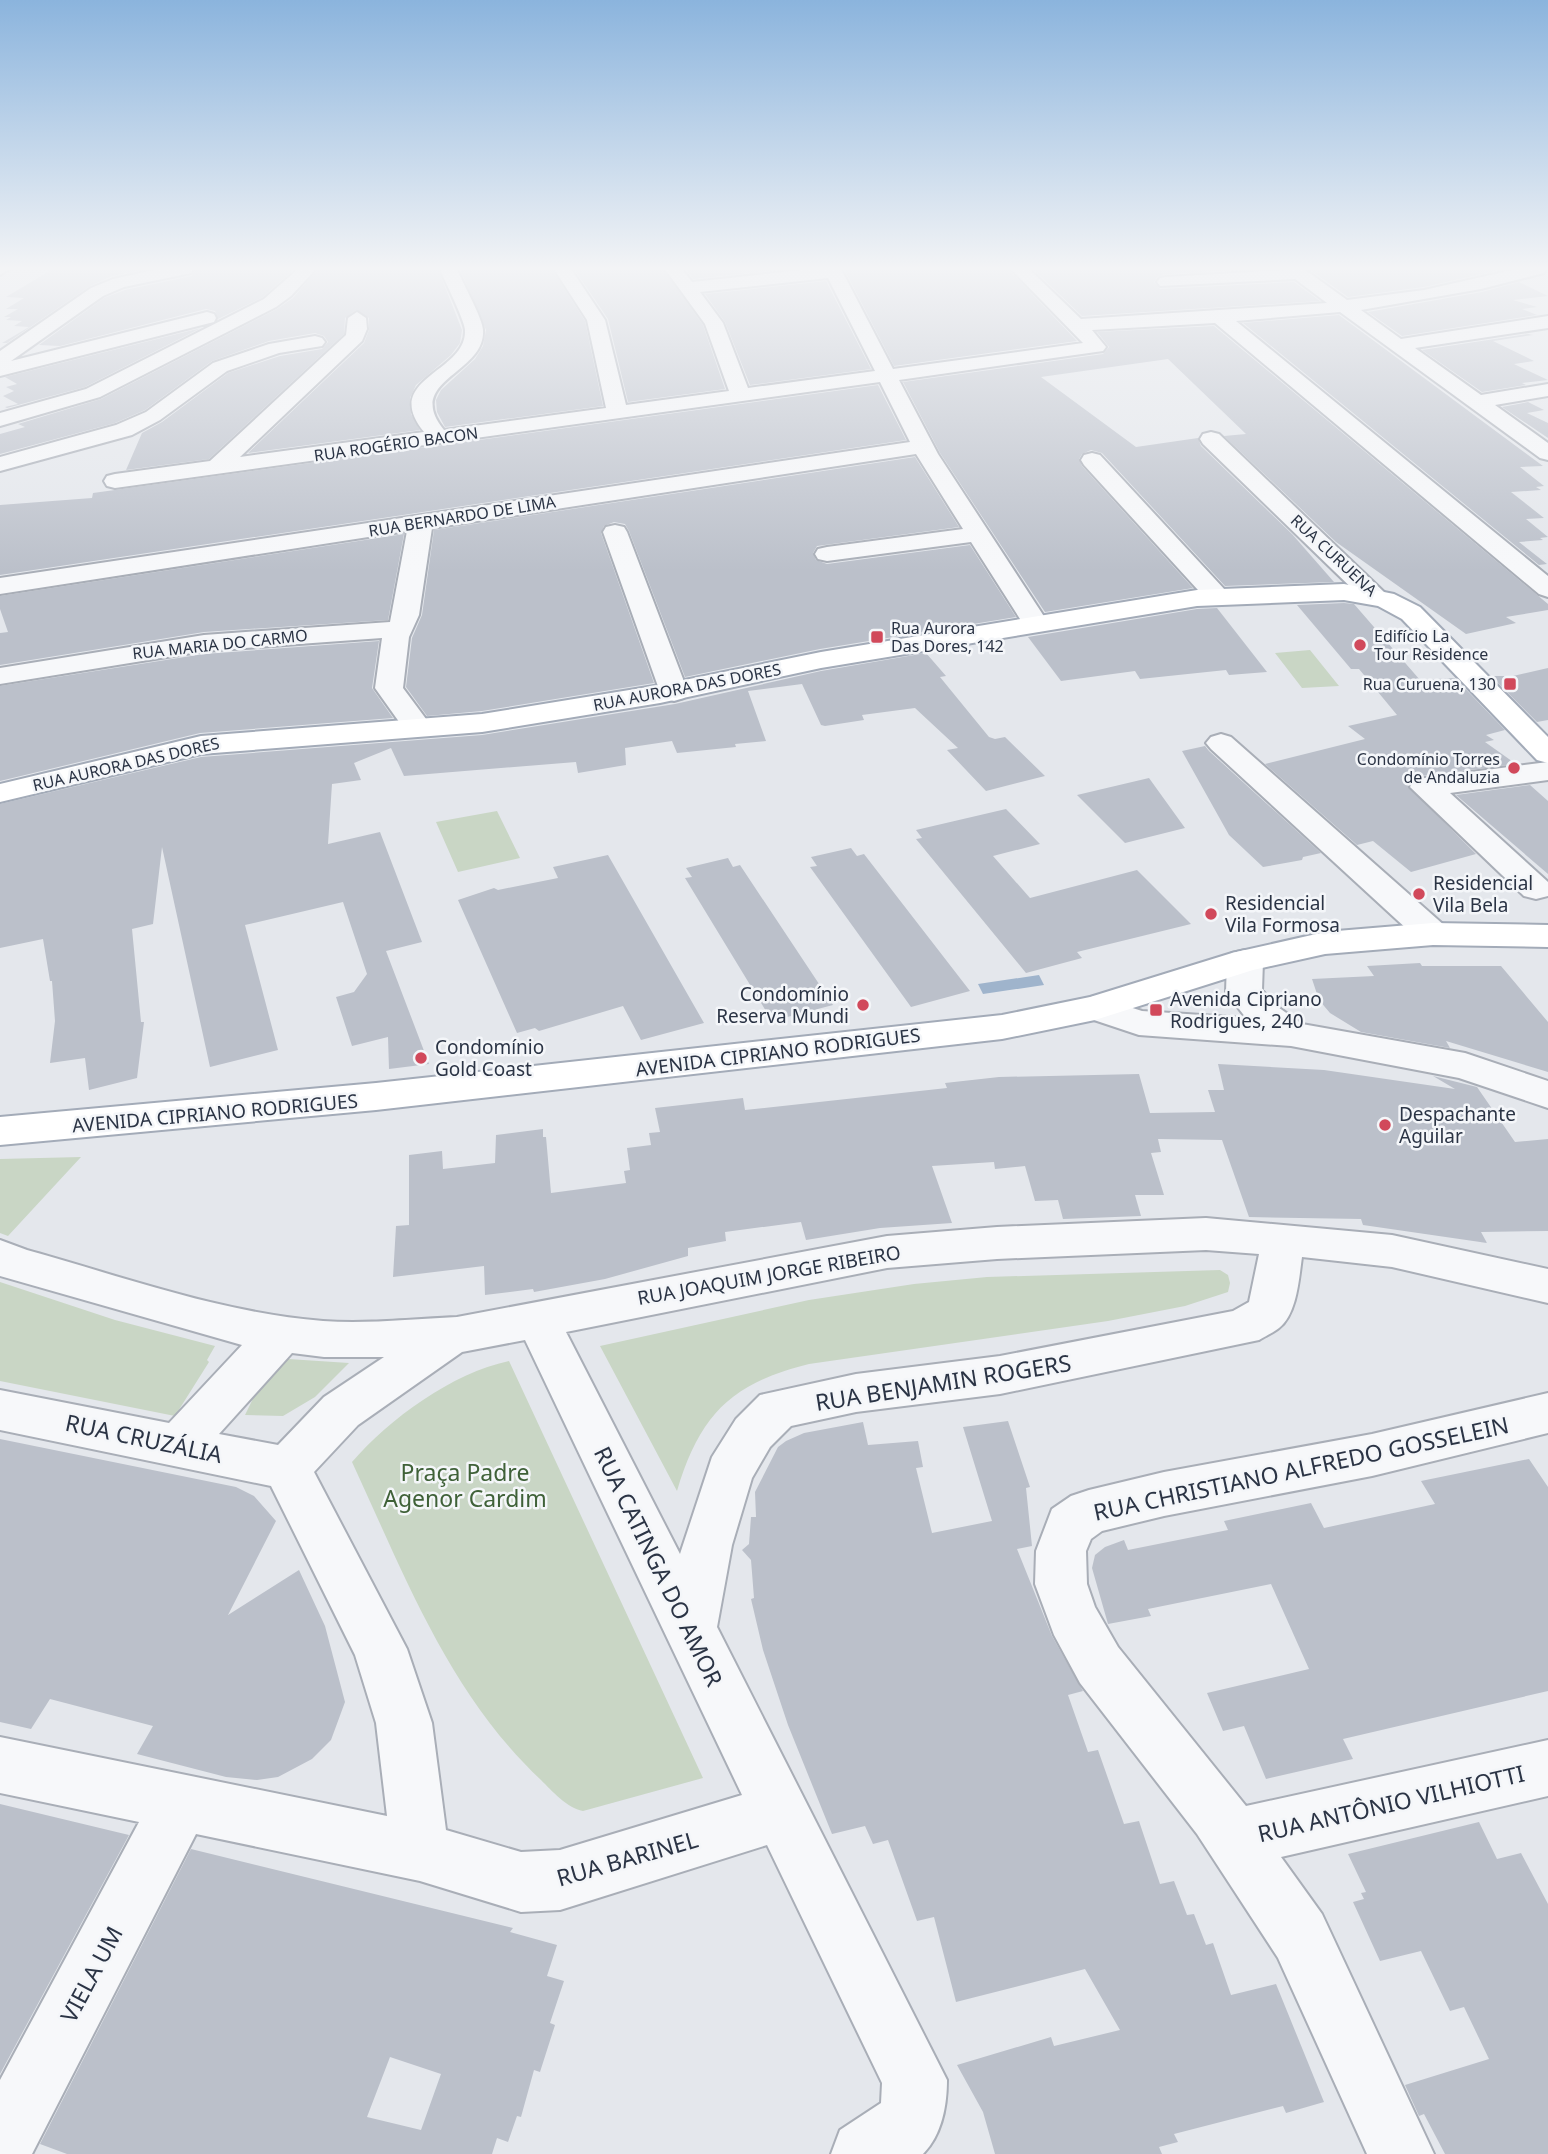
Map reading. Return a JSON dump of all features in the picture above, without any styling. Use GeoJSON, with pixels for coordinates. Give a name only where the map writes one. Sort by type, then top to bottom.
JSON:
{"type":"FeatureCollection","features":[{"type":"Feature","properties":{"kind":"main road","name":"RUA AURORA DAS DORES"},"geometry":{"type":"LineString","coordinates":[[0,793],[201,745],[482,723],[674,692],[821,660],[1115,610],[1217,596],[1344,592],[1375,597]]}},
{"type":"Feature","properties":{"kind":"main road","name":"RUA CURUENA"},"geometry":{"type":"LineString","coordinates":[[1375,597],[1411,613],[1548,754]]}},
{"type":"Feature","properties":{"kind":"main road","name":"AVENIDA CIPRIANO RODRIGUES"},"geometry":{"type":"LineString","coordinates":[[0,1131],[61,1128],[395,1096],[1002,1027],[1095,1007],[1245,961],[1325,943],[1433,934],[1548,936]]}},
{"type":"Feature","properties":{"kind":"street"},"geometry":{"type":"LineString","coordinates":[[0,420],[93,393],[139,370]]}},
{"type":"Feature","properties":{"kind":"street"},"geometry":{"type":"LineString","coordinates":[[0,464],[124,430],[153,416],[217,370]]}},
{"type":"Feature","properties":{"kind":"street"},"geometry":{"type":"LineString","coordinates":[[216,468],[320,370]]}},
{"type":"Feature","properties":{"kind":"street"},"geometry":{"type":"LineString","coordinates":[[440,438],[422,416],[421,401],[430,385],[447,370]]}},
{"type":"Feature","properties":{"kind":"street"},"geometry":{"type":"LineString","coordinates":[[608,370],[618,413]]}},
{"type":"Feature","properties":{"kind":"street"},"geometry":{"type":"LineString","coordinates":[[731,370],[741,397]]}},
{"type":"Feature","properties":{"kind":"street"},"geometry":{"type":"LineString","coordinates":[[884,370],[923,446],[1036,624]]}},
{"type":"Feature","properties":{"kind":"street","name":"RUA ROGÉRIO BACON"},"geometry":{"type":"LineString","coordinates":[[115,481],[941,370]]}},
{"type":"Feature","properties":{"kind":"street"},"geometry":{"type":"LineString","coordinates":[[1277,370],[1548,589]]}},
{"type":"Feature","properties":{"kind":"street"},"geometry":{"type":"LineString","coordinates":[[1432,370],[1548,453]]}},
{"type":"Feature","properties":{"kind":"street"},"geometry":{"type":"LineString","coordinates":[[1476,402],[1548,390]]}},
{"type":"Feature","properties":{"kind":"street","name":"RUA CURUENA"},"geometry":{"type":"LineString","coordinates":[[1211,439],[1375,597]]}},
{"type":"Feature","properties":{"kind":"street","name":"RUA BERNARDO DE LIMA"},"geometry":{"type":"LineString","coordinates":[[0,586],[923,446]]}},
{"type":"Feature","properties":{"kind":"street"},"geometry":{"type":"LineString","coordinates":[[1092,460],[1217,596]]}},
{"type":"Feature","properties":{"kind":"street"},"geometry":{"type":"LineString","coordinates":[[417,727],[389,688],[400,629],[406,615],[421,522]]}},
{"type":"Feature","properties":{"kind":"street"},"geometry":{"type":"LineString","coordinates":[[615,532],[674,692]]}},
{"type":"Feature","properties":{"kind":"street"},"geometry":{"type":"LineString","coordinates":[[827,554],[977,534]]}},
{"type":"Feature","properties":{"kind":"street","name":"RUA MARIA DO CARMO"},"geometry":{"type":"LineString","coordinates":[[0,676],[204,643],[400,629]]}},
{"type":"Feature","properties":{"kind":"street"},"geometry":{"type":"LineString","coordinates":[[1221,743],[1433,934]]}},
{"type":"Feature","properties":{"kind":"street"},"geometry":{"type":"LineString","coordinates":[[1536,889],[1425,787],[1548,771]]}},
{"type":"Feature","properties":{"kind":"street"},"geometry":{"type":"LineString","coordinates":[[1245,961],[1244,992],[1262,1013],[1290,1034]]}},
{"type":"Feature","properties":{"kind":"street"},"geometry":{"type":"LineString","coordinates":[[1095,1007],[1139,1023],[1290,1034],[1465,1066],[1548,1095]]}},
{"type":"Feature","properties":{"kind":"street","name":"RUA JOAQUIM JORGE RIBEIRO"},"geometry":{"type":"LineString","coordinates":[[0,1257],[15,1264],[240,1327],[324,1339],[453,1335],[887,1252],[997,1242],[1206,1234],[1283,1239],[1392,1251],[1548,1286]]}},
{"type":"Feature","properties":{"kind":"street","name":"RUA BENJAMIN ROGERS"},"geometry":{"type":"LineString","coordinates":[[690,1629],[707,1545],[729,1472],[753,1433],[777,1409],[856,1393],[1000,1375],[1173,1343],[1243,1327],[1266,1314],[1275,1292],[1283,1239]]}},
{"type":"Feature","properties":{"kind":"street","name":"RUA CATINGA DO AMOR"},"geometry":{"type":"LineString","coordinates":[[537,1319],[781,1812]]}},
{"type":"Feature","properties":{"kind":"street"},"geometry":{"type":"LineString","coordinates":[[179,1445],[282,1333]]}},
{"type":"Feature","properties":{"kind":"street"},"geometry":{"type":"LineString","coordinates":[[421,1852],[404,1723],[380,1649],[287,1468],[341,1411],[453,1335]]}},
{"type":"Feature","properties":{"kind":"street","name":"RUA CRUZÁLIA"},"geometry":{"type":"LineString","coordinates":[[0,1410],[287,1468]]}},
{"type":"Feature","properties":{"kind":"street","name":"RUA CHRISTIANO ALFREDO GOSSELEIN"},"geometry":{"type":"LineString","coordinates":[[1401,2154],[1300,1936],[1234,1838],[1100,1665],[1073,1618],[1060,1584],[1061,1551],[1070,1525],[1089,1512],[1164,1494],[1372,1455],[1548,1413]]}},
{"type":"Feature","properties":{"kind":"street","name":"RUA BARINEL"},"geometry":{"type":"LineString","coordinates":[[0,1765],[421,1852],[521,1882],[560,1880],[781,1812]]}},
{"type":"Feature","properties":{"kind":"street","name":"RUA ANTÔNIO VILHIOTTI"},"geometry":{"type":"LineString","coordinates":[[1234,1838],[1548,1768]]}},
{"type":"Feature","properties":{"kind":"street","name":"VIELA UM"},"geometry":{"type":"LineString","coordinates":[[0,2147],[182,1801]]}},
{"type":"Feature","properties":{"kind":"street"},"geometry":{"type":"LineString","coordinates":[[781,1812],[915,2080],[916,2104],[910,2119],[882,2144]]}},
{"type":"Feature","properties":{"kind":"green space"},"geometry":{"type":"Polygon","coordinates":[[[1310,650],[1339,686],[1302,688],[1275,653],[1310,650]]]}},
{"type":"Feature","properties":{"kind":"green space"},"geometry":{"type":"Polygon","coordinates":[[[497,811],[520,858],[458,872],[436,822],[497,811]]]}},
{"type":"Feature","properties":{"kind":"green space"},"geometry":{"type":"Polygon","coordinates":[[[81,1157],[8,1236],[0,1233],[0,1159],[81,1157]]]}},
{"type":"Feature","properties":{"kind":"green space"},"geometry":{"type":"Polygon","coordinates":[[[1220,1270],[1228,1275],[1228,1292],[1185,1306],[1108,1321],[809,1364],[759,1381],[739,1392],[709,1422],[696,1441],[677,1491],[600,1346],[809,1300],[914,1284],[987,1277],[1220,1270]]]}},
{"type":"Feature","properties":{"kind":"green space"},"geometry":{"type":"Polygon","coordinates":[[[0,1282],[115,1320],[215,1346],[207,1360],[209,1362],[175,1416],[0,1381],[0,1282]]]}},
{"type":"Feature","properties":{"kind":"green space"},"geometry":{"type":"Polygon","coordinates":[[[273,1358],[349,1363],[315,1397],[283,1416],[245,1415],[273,1358]]]}},
{"type":"Feature","properties":{"kind":"green space","name":"Praça Padre Agenor Cardim"},"geometry":{"type":"Polygon","coordinates":[[[509,1361],[703,1778],[583,1811],[566,1803],[509,1746],[480,1710],[454,1671],[410,1589],[352,1462],[384,1430],[423,1400],[466,1376],[509,1361]]]}},
{"type":"Feature","properties":{"kind":"water"},"geometry":{"type":"Polygon","coordinates":[[[1039,975],[1044,985],[983,994],[978,984],[1039,975]]]}},
{"type":"Feature","properties":{"kind":"building"},"geometry":{"type":"Polygon","coordinates":[[[35,370],[119,370],[85,387],[7,408],[5,407],[18,404],[3,396],[14,391],[6,387],[17,384],[5,377],[35,370]]]}},
{"type":"Feature","properties":{"kind":"building"},"geometry":{"type":"Polygon","coordinates":[[[159,370],[200,370],[145,410],[115,423],[0,454],[0,434],[25,427],[18,424],[101,399],[159,370]]]}},
{"type":"Feature","properties":{"kind":"building"},"geometry":{"type":"Polygon","coordinates":[[[239,370],[306,370],[209,459],[126,470],[142,433],[162,422],[228,373],[239,370]]]}},
{"type":"Feature","properties":{"kind":"building"},"geometry":{"type":"Polygon","coordinates":[[[336,370],[434,370],[416,385],[410,398],[411,414],[420,430],[248,453],[336,370]]]}},
{"type":"Feature","properties":{"kind":"building"},"geometry":{"type":"Polygon","coordinates":[[[463,370],[595,370],[603,406],[445,427],[437,412],[436,400],[441,390],[463,370]]]}},
{"type":"Feature","properties":{"kind":"building"},"geometry":{"type":"Polygon","coordinates":[[[620,370],[718,370],[725,389],[628,402],[620,370]]]}},
{"type":"Feature","properties":{"kind":"building"},"geometry":{"type":"Polygon","coordinates":[[[744,370],[867,370],[750,385],[744,370]]]}},
{"type":"Feature","properties":{"kind":"building"},"geometry":{"type":"Polygon","coordinates":[[[992,370],[1094,370],[1041,377],[1136,447],[1198,438],[1201,446],[1292,534],[1334,582],[1225,586],[1102,453],[1091,450],[1082,454],[1079,459],[1082,466],[1193,588],[1045,612],[940,453],[903,382],[992,370]]]}},
{"type":"Feature","properties":{"kind":"building"},"geometry":{"type":"Polygon","coordinates":[[[1179,370],[1266,370],[1548,604],[1548,610],[1506,617],[1516,623],[1466,634],[1336,542],[1224,436],[1246,434],[1179,370]]]}},
{"type":"Feature","properties":{"kind":"building"},"geometry":{"type":"Polygon","coordinates":[[[1300,370],[1413,370],[1543,466],[1520,467],[1544,486],[1536,487],[1541,490],[1511,492],[1544,518],[1526,519],[1548,537],[1540,538],[1543,540],[1519,542],[1547,564],[1539,565],[1300,370]]]}},
{"type":"Feature","properties":{"kind":"building"},"geometry":{"type":"Polygon","coordinates":[[[1450,370],[1526,370],[1548,380],[1522,383],[1526,385],[1482,392],[1450,370]]]}},
{"type":"Feature","properties":{"kind":"building"},"geometry":{"type":"Polygon","coordinates":[[[878,385],[906,440],[0,575],[0,505],[92,498],[93,493],[878,385]]]}},
{"type":"Feature","properties":{"kind":"building"},"geometry":{"type":"Polygon","coordinates":[[[1528,402],[1544,410],[1527,413],[1548,423],[1548,438],[1502,407],[1528,402]]]}},
{"type":"Feature","properties":{"kind":"building"},"geometry":{"type":"Polygon","coordinates":[[[915,457],[959,527],[817,546],[813,553],[816,560],[827,564],[970,545],[1016,617],[820,649],[685,677],[629,531],[625,524],[614,522],[604,526],[601,533],[654,683],[482,711],[427,716],[406,687],[412,638],[422,615],[434,530],[915,457]]]}},
{"type":"Feature","properties":{"kind":"building"},"geometry":{"type":"Polygon","coordinates":[[[404,534],[388,620],[204,632],[0,665],[0,633],[8,632],[0,609],[0,596],[404,534]]]}},
{"type":"Feature","properties":{"kind":"building"},"geometry":{"type":"Polygon","coordinates":[[[1354,604],[1420,680],[1455,678],[1505,730],[1486,735],[1494,740],[1485,742],[1516,764],[1414,777],[1408,786],[1476,854],[1411,872],[1373,841],[1357,845],[1265,764],[1365,739],[1348,726],[1397,715],[1359,669],[1351,669],[1297,605],[1354,604]]]}},
{"type":"Feature","properties":{"kind":"building"},"geometry":{"type":"Polygon","coordinates":[[[1217,608],[1267,672],[1229,675],[1226,670],[1140,679],[1135,671],[1061,681],[1028,637],[1197,609],[1217,608]]]}},
{"type":"Feature","properties":{"kind":"building"},"geometry":{"type":"Polygon","coordinates":[[[379,641],[372,688],[393,718],[200,733],[0,781],[0,686],[204,654],[379,641]]]}},
{"type":"Feature","properties":{"kind":"building"},"geometry":{"type":"Polygon","coordinates":[[[926,653],[946,676],[940,677],[989,737],[1005,737],[1045,776],[986,791],[947,750],[958,748],[915,708],[862,715],[864,720],[825,726],[821,725],[802,684],[748,691],[766,741],[735,744],[736,747],[677,753],[672,741],[625,748],[626,765],[578,773],[576,762],[404,776],[391,748],[354,763],[361,780],[332,784],[328,844],[380,832],[422,942],[386,951],[429,1064],[389,1069],[388,1037],[352,1046],[336,997],[354,992],[367,974],[343,902],[245,925],[278,1050],[210,1067],[162,847],[153,924],[132,929],[141,1022],[144,1022],[137,1078],[89,1090],[85,1058],[50,1063],[55,1021],[52,981],[43,939],[0,948],[0,804],[201,757],[482,735],[675,704],[821,671],[926,653]]]}},
{"type":"Feature","properties":{"kind":"building"},"geometry":{"type":"Polygon","coordinates":[[[1548,668],[1548,720],[1537,722],[1491,676],[1513,676],[1548,668]]]}},
{"type":"Feature","properties":{"kind":"building"},"geometry":{"type":"Polygon","coordinates":[[[1205,746],[1321,853],[1303,857],[1302,860],[1263,867],[1229,835],[1182,751],[1205,746]]]}},
{"type":"Feature","properties":{"kind":"building"},"geometry":{"type":"Polygon","coordinates":[[[1149,778],[1185,828],[1125,843],[1077,795],[1149,778]]]}},
{"type":"Feature","properties":{"kind":"building"},"geometry":{"type":"Polygon","coordinates":[[[1530,785],[1548,801],[1548,874],[1456,795],[1530,785]]]}},
{"type":"Feature","properties":{"kind":"building"},"geometry":{"type":"Polygon","coordinates":[[[1006,809],[1040,844],[993,856],[1030,898],[1137,870],[1191,924],[1077,952],[1082,958],[1026,973],[916,839],[922,838],[916,830],[1006,809]]]}},
{"type":"Feature","properties":{"kind":"building"},"geometry":{"type":"Polygon","coordinates":[[[851,848],[857,856],[864,854],[970,991],[911,1007],[810,867],[817,866],[811,857],[851,848]]]}},
{"type":"Feature","properties":{"kind":"building"},"geometry":{"type":"Polygon","coordinates":[[[608,855],[704,1023],[641,1040],[623,1006],[539,1031],[535,1028],[517,1033],[458,900],[494,888],[498,890],[558,878],[553,867],[608,855]]]}},
{"type":"Feature","properties":{"kind":"building"},"geometry":{"type":"Polygon","coordinates":[[[728,858],[733,867],[740,865],[833,1005],[772,1021],[685,878],[692,877],[686,868],[728,858]]]}},
{"type":"Feature","properties":{"kind":"building"},"geometry":{"type":"Polygon","coordinates":[[[1420,963],[1422,966],[1501,966],[1548,1022],[1548,1072],[1446,1041],[1450,1048],[1361,1032],[1330,1013],[1319,1000],[1312,979],[1374,976],[1367,966],[1420,963]]]}},
{"type":"Feature","properties":{"kind":"building"},"geometry":{"type":"Polygon","coordinates":[[[1218,1064],[1324,1070],[1455,1089],[1433,1076],[1477,1087],[1515,1142],[1548,1139],[1548,1231],[1481,1232],[1487,1243],[1363,1225],[1361,1219],[1249,1217],[1222,1140],[1158,1139],[1161,1152],[1151,1153],[1164,1195],[1135,1195],[1141,1216],[1063,1219],[1058,1200],[1035,1201],[1025,1166],[995,1169],[994,1162],[932,1166],[952,1223],[880,1228],[806,1240],[801,1222],[725,1232],[726,1241],[688,1248],[688,1256],[605,1279],[534,1292],[533,1289],[485,1295],[484,1266],[393,1277],[396,1226],[409,1225],[409,1155],[442,1151],[443,1169],[495,1163],[496,1135],[543,1129],[551,1193],[626,1183],[624,1171],[630,1170],[627,1148],[651,1145],[649,1133],[660,1132],[655,1108],[743,1098],[745,1110],[947,1088],[945,1083],[999,1077],[1139,1074],[1150,1113],[1215,1112],[1208,1090],[1224,1090],[1218,1064]]]}},
{"type":"Feature","properties":{"kind":"building"},"geometry":{"type":"Polygon","coordinates":[[[1008,1421],[1030,1487],[1026,1488],[1032,1546],[1017,1549],[1052,1636],[1083,1691],[1068,1695],[1088,1752],[1098,1750],[1124,1824],[1139,1821],[1160,1884],[1174,1881],[1187,1915],[1194,1914],[1206,1945],[1213,1943],[1231,1995],[1276,1984],[1324,2102],[1286,2113],[1283,2106],[1174,2134],[1178,2142],[1159,2147],[1162,2154],[995,2154],[983,2112],[957,2065],[1051,2037],[1054,2046],[1120,2030],[1085,1969],[956,2002],[934,1917],[917,1921],[888,1840],[873,1844],[865,1826],[832,1834],[788,1725],[763,1650],[751,1599],[754,1598],[751,1560],[742,1550],[749,1544],[751,1517],[756,1517],[755,1492],[778,1447],[786,1441],[804,1433],[863,1422],[868,1445],[918,1441],[923,1467],[916,1468],[932,1533],[992,1521],[963,1427],[1008,1421]]]}},
{"type":"Feature","properties":{"kind":"building"},"geometry":{"type":"Polygon","coordinates":[[[0,1439],[236,1487],[254,1496],[276,1521],[228,1615],[299,1570],[325,1626],[345,1702],[331,1740],[312,1759],[278,1777],[257,1780],[226,1777],[137,1754],[153,1726],[50,1699],[31,1729],[0,1722],[0,1439]]]}},
{"type":"Feature","properties":{"kind":"building"},"geometry":{"type":"Polygon","coordinates":[[[1529,1459],[1548,1487],[1548,1691],[1343,1739],[1353,1759],[1266,1779],[1244,1726],[1223,1731],[1207,1693],[1309,1669],[1271,1584],[1148,1609],[1151,1616],[1108,1624],[1092,1568],[1095,1555],[1105,1547],[1124,1540],[1128,1550],[1228,1530],[1224,1521],[1311,1503],[1324,1528],[1435,1504],[1421,1481],[1529,1459]]]}},
{"type":"Feature","properties":{"kind":"building"},"geometry":{"type":"Polygon","coordinates":[[[0,1804],[129,1835],[0,2074],[0,1804]]]}},
{"type":"Feature","properties":{"kind":"building"},"geometry":{"type":"Polygon","coordinates":[[[1479,1822],[1497,1859],[1521,1853],[1548,1904],[1548,2154],[1445,2154],[1424,2114],[1419,2116],[1405,2085],[1489,2059],[1464,2007],[1450,2011],[1421,1951],[1380,1961],[1353,1902],[1364,1899],[1361,1893],[1366,1892],[1348,1854],[1479,1822]]]}},
{"type":"Feature","properties":{"kind":"building"},"geometry":{"type":"Polygon","coordinates":[[[191,1849],[513,1928],[510,1932],[557,1945],[547,1976],[564,1981],[550,2023],[555,2025],[540,2072],[534,2070],[521,2117],[517,2116],[508,2142],[497,2138],[492,2154],[67,2154],[40,2144],[191,1849]],[[390,2057],[367,2117],[421,2130],[441,2074],[390,2057]]]}},
{"type":"Feature","properties":{"kind":"place","name":"Rua Aurora Das Dores, 142"},"geometry":{"type":"Point","coordinates":[877,637]}},
{"type":"Feature","properties":{"kind":"place","name":"Edifício La Tour Residence"},"geometry":{"type":"Point","coordinates":[1360,645]}},
{"type":"Feature","properties":{"kind":"place","name":"Rua Curuena, 130"},"geometry":{"type":"Point","coordinates":[1510,684]}},
{"type":"Feature","properties":{"kind":"place","name":"Condomínio Torres de Andaluzia"},"geometry":{"type":"Point","coordinates":[1514,768]}},
{"type":"Feature","properties":{"kind":"place","name":"Residencial Vila Bela"},"geometry":{"type":"Point","coordinates":[1419,894]}},
{"type":"Feature","properties":{"kind":"place","name":"Residencial Vila Formosa"},"geometry":{"type":"Point","coordinates":[1211,914]}},
{"type":"Feature","properties":{"kind":"place","name":"Condomínio Reserva Mundi"},"geometry":{"type":"Point","coordinates":[863,1005]}},
{"type":"Feature","properties":{"kind":"place","name":"Avenida Cipriano Rodrigues, 240"},"geometry":{"type":"Point","coordinates":[1156,1010]}},
{"type":"Feature","properties":{"kind":"place","name":"Condomínio Gold Coast"},"geometry":{"type":"Point","coordinates":[421,1058]}},
{"type":"Feature","properties":{"kind":"place","name":"Despachante Aguilar"},"geometry":{"type":"Point","coordinates":[1385,1125]}}]}
